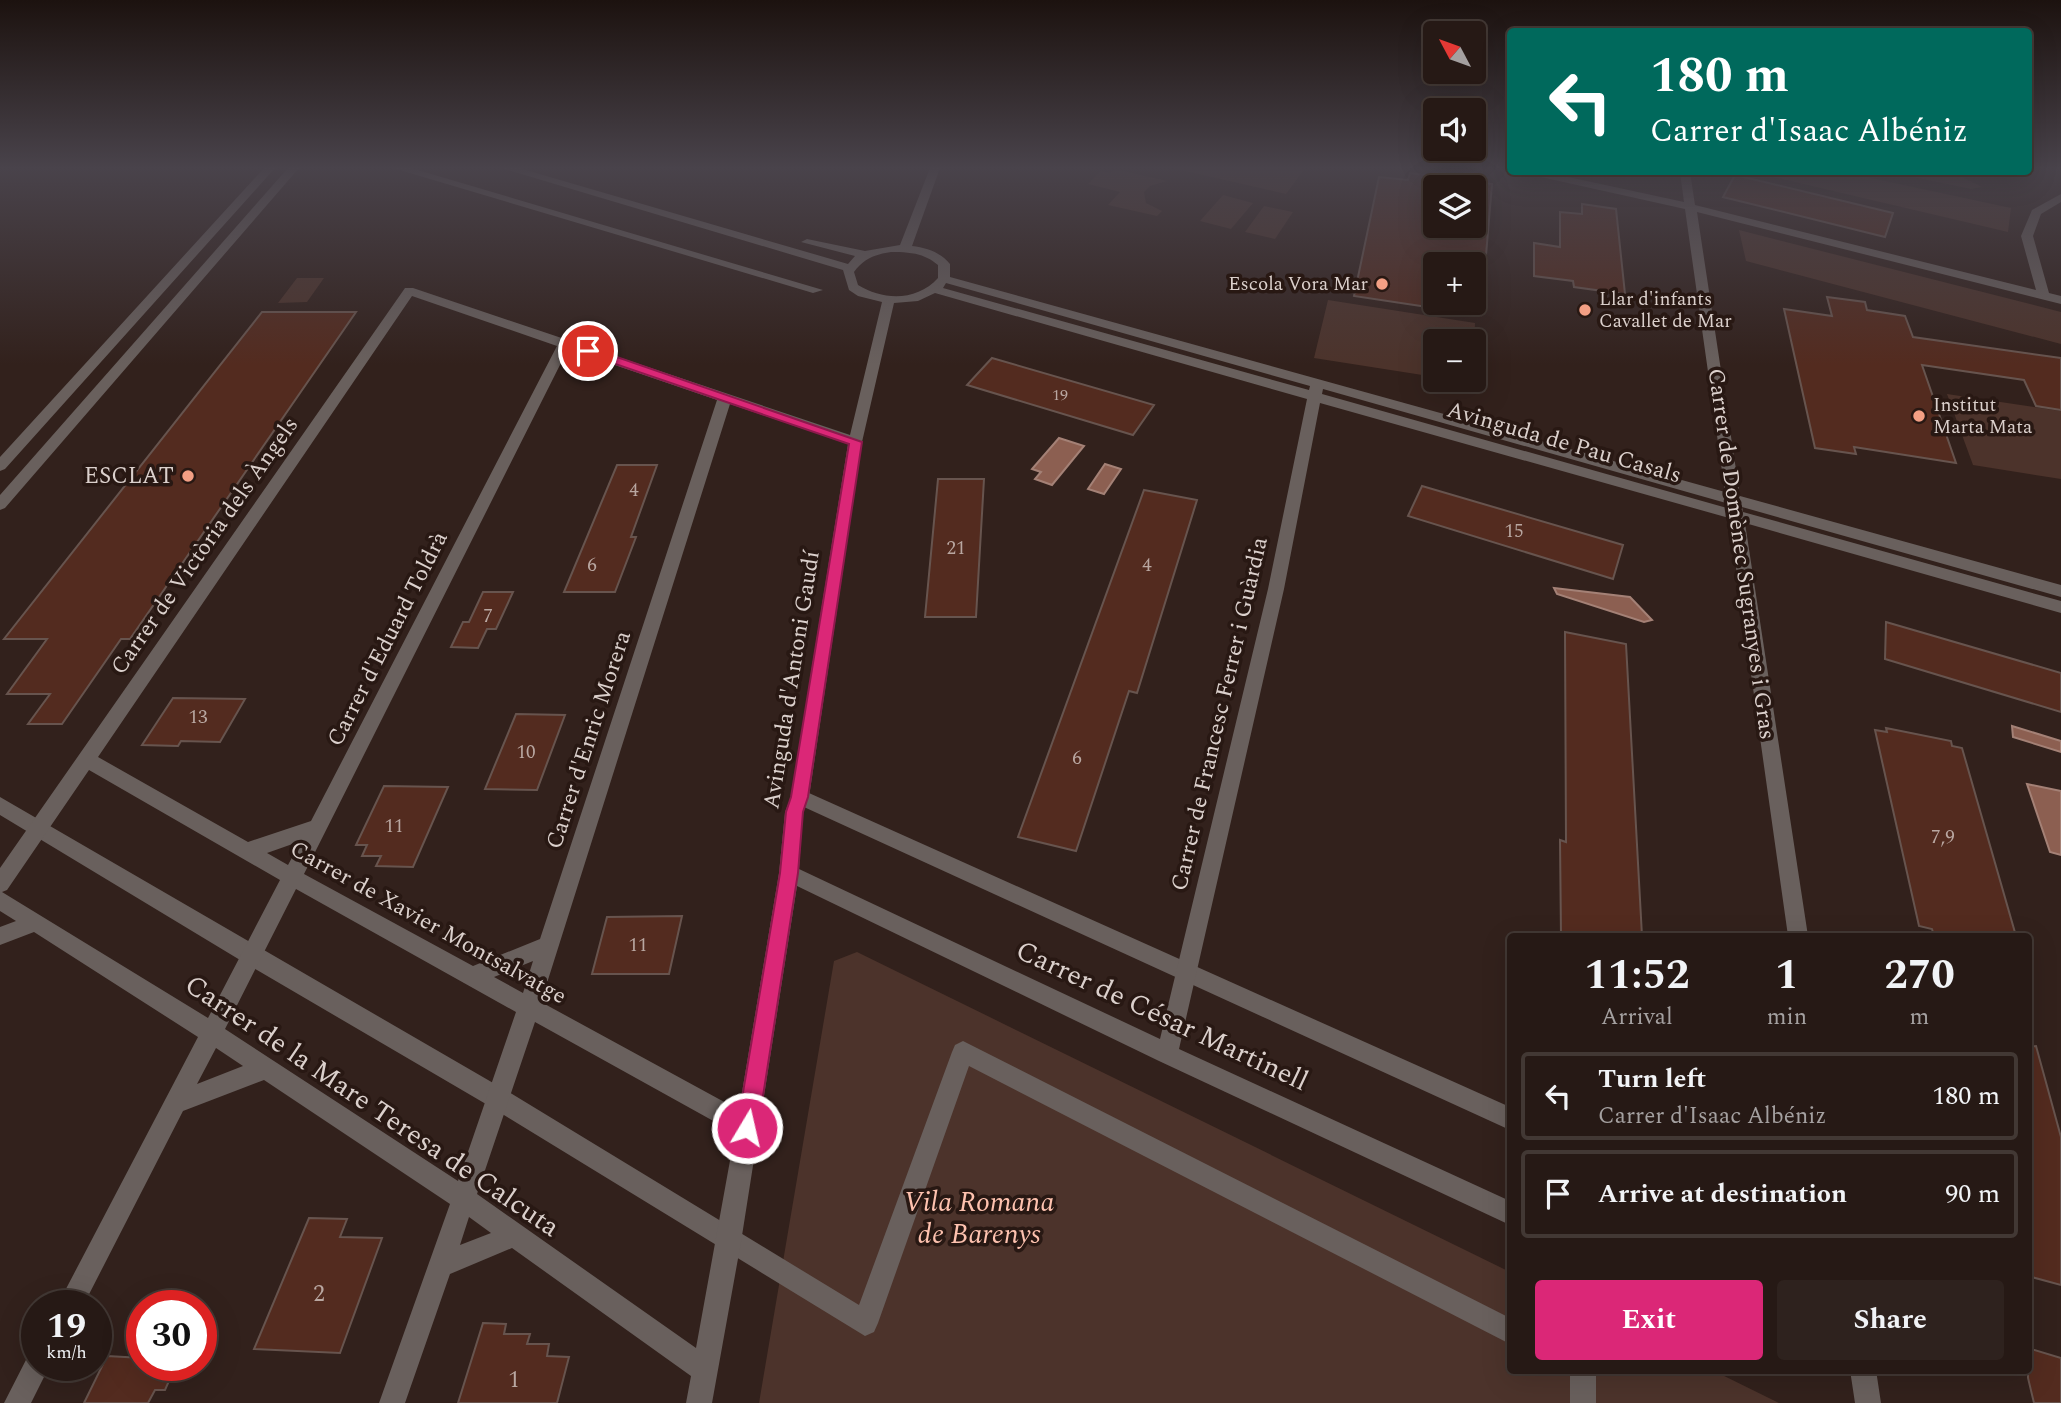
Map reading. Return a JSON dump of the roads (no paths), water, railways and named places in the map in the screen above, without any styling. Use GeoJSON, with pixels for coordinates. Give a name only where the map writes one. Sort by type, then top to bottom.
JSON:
{"type":"FeatureCollection","features":[{"type":"Feature","properties":{"kind":"street"},"geometry":{"type":"LineString","coordinates":[[0,466],[211,233]]}},
{"type":"Feature","properties":{"kind":"street"},"geometry":{"type":"LineString","coordinates":[[0,505],[237,233]]}},
{"type":"Feature","properties":{"kind":"street"},"geometry":{"type":"LineString","coordinates":[[623,233],[817,290]]}},
{"type":"Feature","properties":{"kind":"street"},"geometry":{"type":"LineString","coordinates":[[731,233],[850,268]]}},
{"type":"Feature","properties":{"kind":"street"},"geometry":{"type":"LineString","coordinates":[[905,248],[910,233]]}},
{"type":"Feature","properties":{"kind":"street","name":"Carrer de Domènec Sugranyes i Gras"},"geometry":{"type":"LineString","coordinates":[[1694,233],[1798,933]]}},
{"type":"Feature","properties":{"kind":"street"},"geometry":{"type":"LineString","coordinates":[[1795,233],[2061,300]]}},
{"type":"Feature","properties":{"kind":"street"},"geometry":{"type":"LineString","coordinates":[[2028,233],[2044,296]]}},
{"type":"Feature","properties":{"kind":"street"},"geometry":{"type":"LineString","coordinates":[[796,239],[865,255]]}},
{"type":"Feature","properties":{"kind":"street"},"geometry":{"type":"LineString","coordinates":[[905,248],[922,250],[940,260],[946,269],[939,284],[909,298],[872,297],[858,291],[848,277],[850,268],[865,255],[905,248]]}},
{"type":"Feature","properties":{"kind":"street","name":"Avinguda de Pau Casals"},"geometry":{"type":"LineString","coordinates":[[939,284],[1733,506],[2061,591]]}},
{"type":"Feature","properties":{"kind":"street","name":"Carrer de Victòria dels Àngels"},"geometry":{"type":"LineString","coordinates":[[0,884],[409,291],[565,343]]}},
{"type":"Feature","properties":{"kind":"street","name":"Avinguda d'Antoni Gaudí"},"geometry":{"type":"LineString","coordinates":[[699,1403],[729,1242],[789,873],[794,812],[800,797],[855,442],[889,299]]}},
{"type":"Feature","properties":{"kind":"street"},"geometry":{"type":"LineString","coordinates":[[565,343],[855,442]]}},
{"type":"Feature","properties":{"kind":"street","name":"Carrer d'Eduard Toldrà"},"geometry":{"type":"LineString","coordinates":[[77,1290],[252,956],[565,343]]}},
{"type":"Feature","properties":{"kind":"street","name":"Carrer de Francesc Ferrer i Guàrdia"},"geometry":{"type":"LineString","coordinates":[[1167,1054],[1276,589],[1316,390]]}},
{"type":"Feature","properties":{"kind":"street","name":"Carrer d'Enric Morera"},"geometry":{"type":"LineString","coordinates":[[392,1403],[499,1099],[725,397]]}},
{"type":"Feature","properties":{"kind":"street"},"geometry":{"type":"LineString","coordinates":[[718,419],[760,408]]}},
{"type":"Feature","properties":{"kind":"street","name":"Avinguda de Pau Casals"},"geometry":{"type":"LineString","coordinates":[[1733,506],[2061,607]]}},
{"type":"Feature","properties":{"kind":"street","name":"Carrer de Xavier Montsalvatge"},"geometry":{"type":"LineString","coordinates":[[86,759],[292,877],[747,1128]]}},
{"type":"Feature","properties":{"kind":"street"},"geometry":{"type":"LineString","coordinates":[[800,797],[1507,1118]]}},
{"type":"Feature","properties":{"kind":"street"},"geometry":{"type":"LineString","coordinates":[[0,805],[252,956],[499,1099],[729,1242],[865,1322],[963,1052],[1507,1329]]}},
{"type":"Feature","properties":{"kind":"street"},"geometry":{"type":"LineString","coordinates":[[247,851],[318,827]]}},
{"type":"Feature","properties":{"kind":"street","name":"Carrer de César Martinell"},"geometry":{"type":"LineString","coordinates":[[789,873],[1167,1054],[1507,1212]]}},
{"type":"Feature","properties":{"kind":"street","name":"Carrer de la Mare Teresa de Calcuta"},"geometry":{"type":"LineString","coordinates":[[0,900],[212,1033],[464,1199],[706,1371]]}},
{"type":"Feature","properties":{"kind":"street"},"geometry":{"type":"LineString","coordinates":[[0,936],[36,922]]}},
{"type":"Feature","properties":{"kind":"street"},"geometry":{"type":"LineString","coordinates":[[472,975],[549,945]]}},
{"type":"Feature","properties":{"kind":"street"},"geometry":{"type":"LineString","coordinates":[[175,1103],[265,1069]]}},
{"type":"Feature","properties":{"kind":"street"},"geometry":{"type":"LineString","coordinates":[[440,1266],[514,1235]]}},
{"type":"Feature","properties":{"kind":"street"},"geometry":{"type":"LineString","coordinates":[[1583,1374],[1584,1403]]}},
{"type":"Feature","properties":{"kind":"street"},"geometry":{"type":"LineString","coordinates":[[1860,1374],[1868,1403]]}},
{"type":"Feature","properties":{"kind":"street"},"geometry":{"type":"LineString","coordinates":[[18,1403],[29,1381]]}},
{"type":"Feature","properties":{"kind":"place","name":"Escola Vora Mar"},"geometry":{"type":"Point","coordinates":[1382,284]}},
{"type":"Feature","properties":{"kind":"place","name":"Llar d'infants Cavallet de Mar"},"geometry":{"type":"Point","coordinates":[1585,310]}},
{"type":"Feature","properties":{"kind":"place","name":"Institut Marta Mata"},"geometry":{"type":"Point","coordinates":[1919,416]}},
{"type":"Feature","properties":{"kind":"place","name":"ESCLAT"},"geometry":{"type":"Point","coordinates":[188,476]}},
{"type":"Feature","properties":{"kind":"park label","name":"Vila Romana de Barenys"},"geometry":{"type":"Point","coordinates":[979,1218]}}]}
